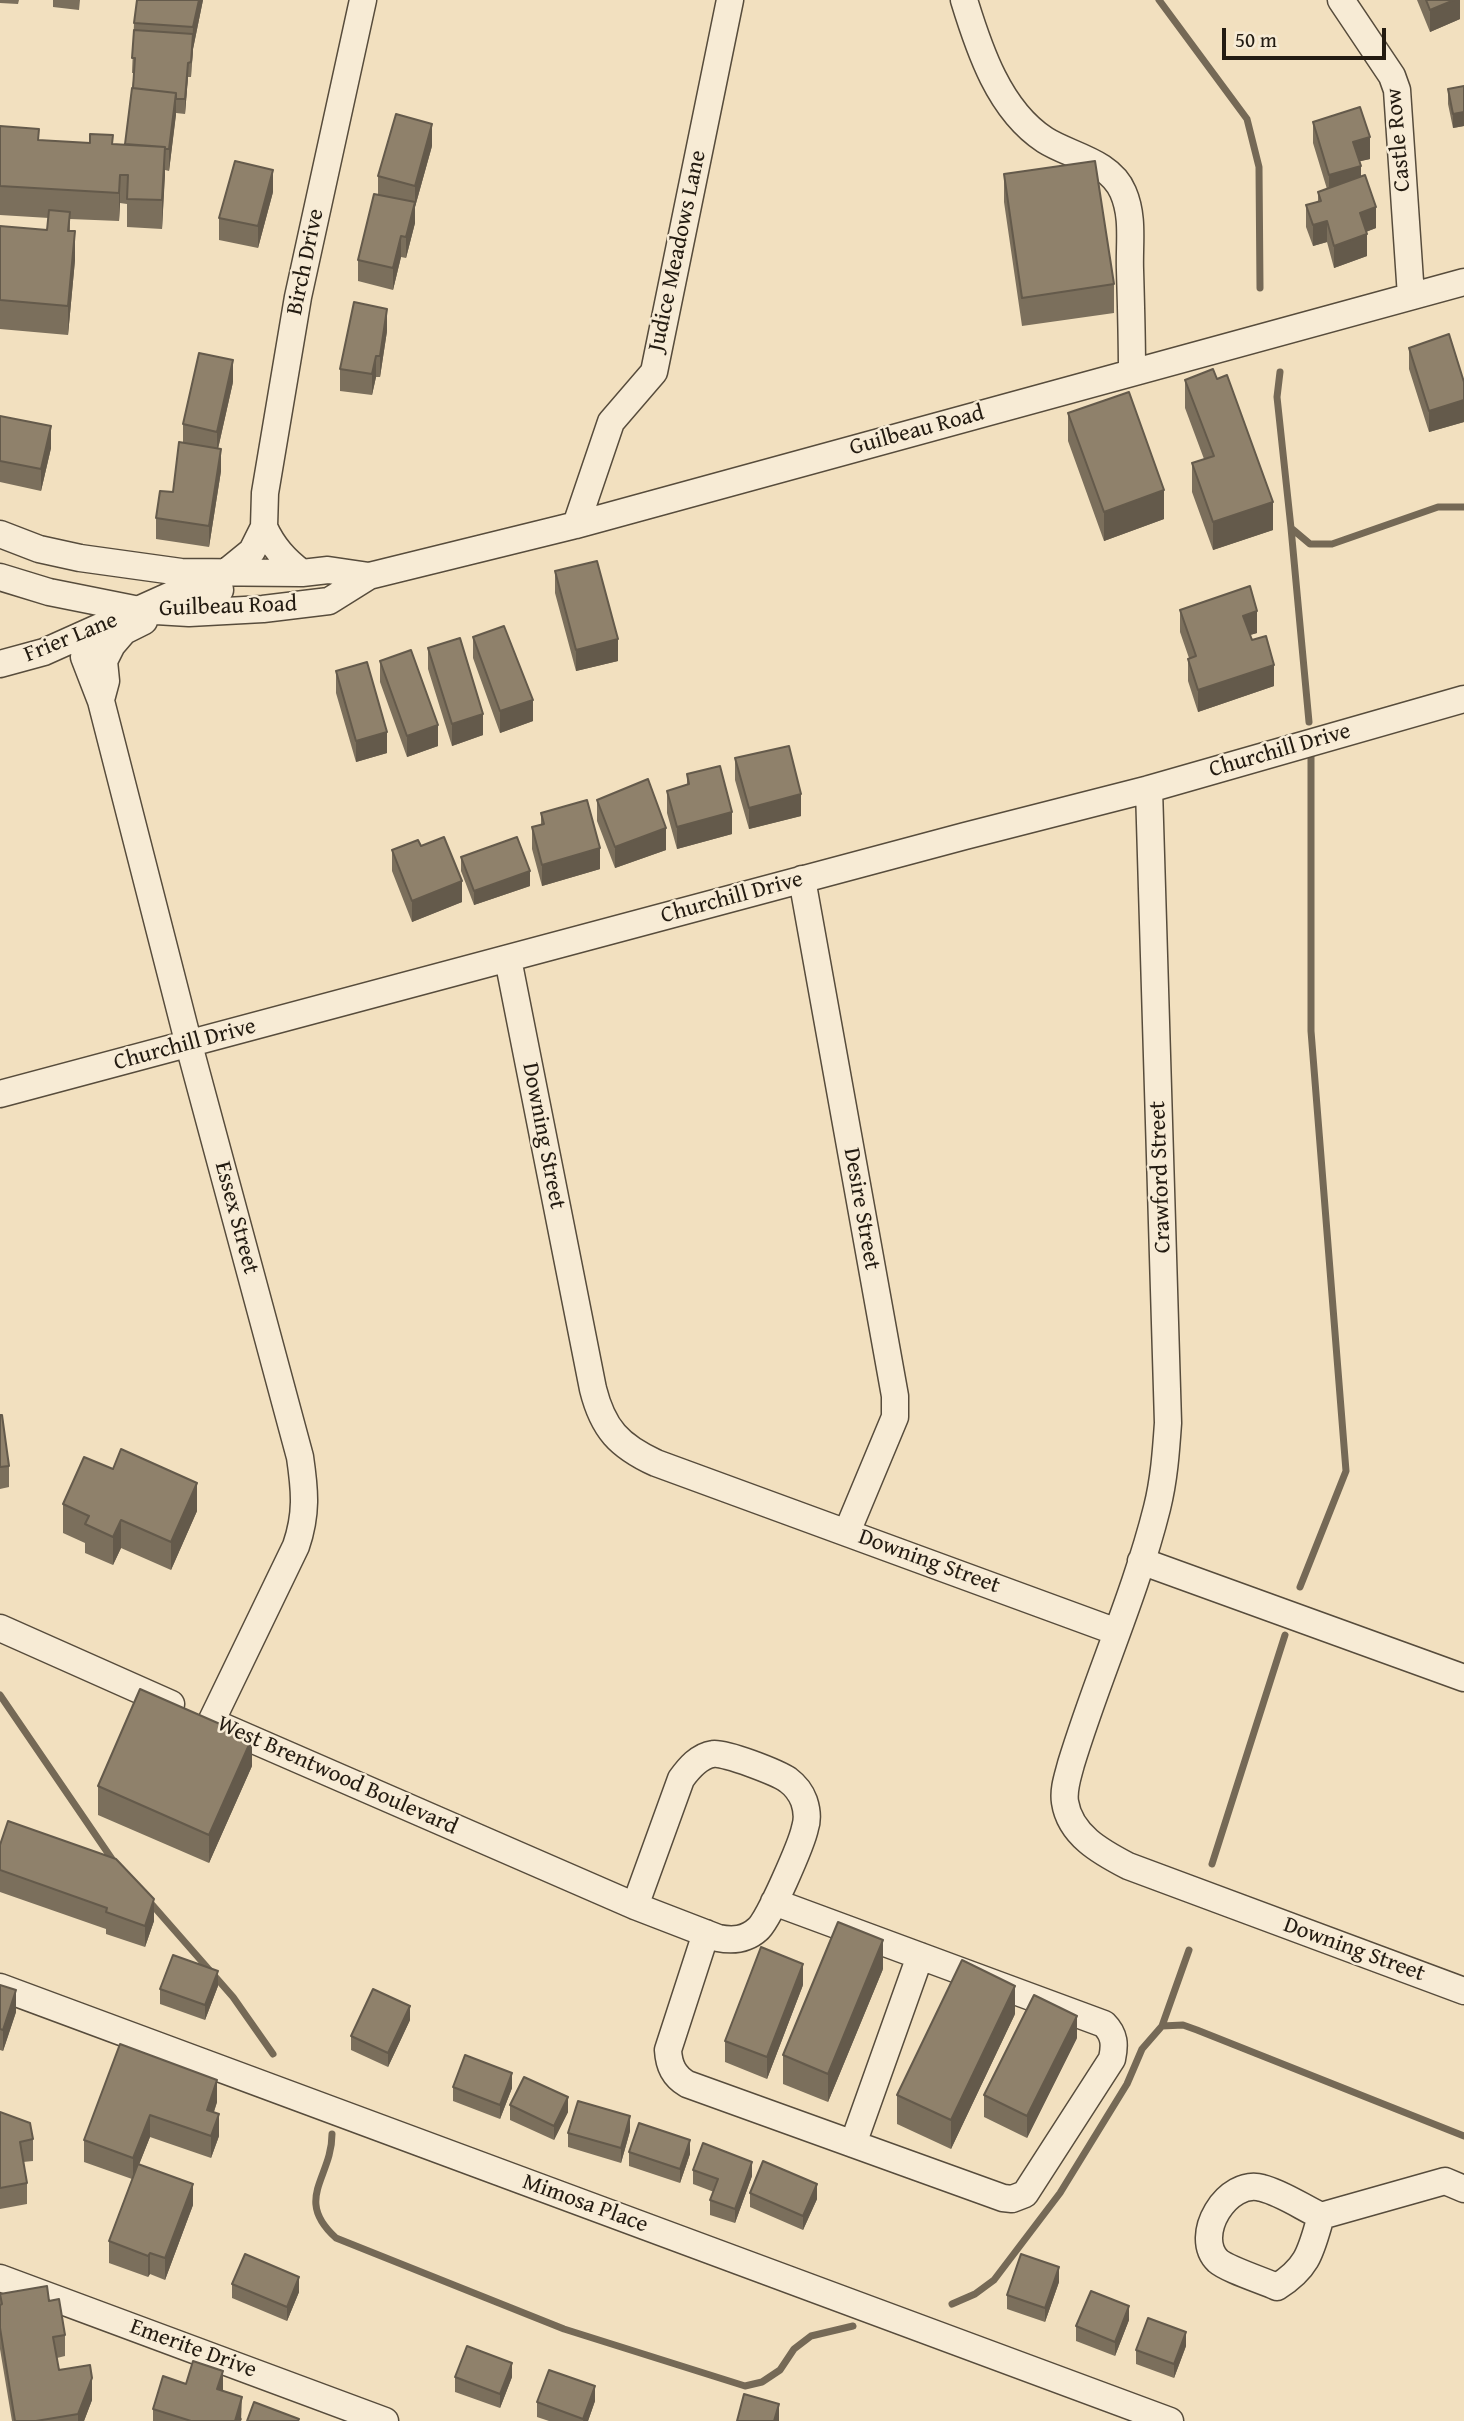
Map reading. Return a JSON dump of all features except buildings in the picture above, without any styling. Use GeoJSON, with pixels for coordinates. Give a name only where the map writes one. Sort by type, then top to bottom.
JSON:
{"type":"FeatureCollection","features":[{"type":"Feature","properties":{"kind":"street","name":"Birch Drive"},"geometry":{"type":"LineString","coordinates":[[264,527],[265,493],[293,322],[363,0]]}},
{"type":"Feature","properties":{"kind":"street","name":"Judice Meadows Lane"},"geometry":{"type":"LineString","coordinates":[[576,525],[611,422],[654,372],[730,0]]}},
{"type":"Feature","properties":{"kind":"street"},"geometry":{"type":"LineString","coordinates":[[964,0],[978,47],[990,71],[1022,119],[1045,140],[1098,166],[1110,175],[1123,191],[1130,217],[1132,371]]}},
{"type":"Feature","properties":{"kind":"street","name":"Castle Row"},"geometry":{"type":"LineString","coordinates":[[1341,0],[1392,76],[1397,90],[1411,296]]}},
{"type":"Feature","properties":{"kind":"street","name":"Guilbeau Road"},"geometry":{"type":"LineString","coordinates":[[0,577],[49,592],[139,610],[170,612],[263,609],[329,601],[369,576],[576,525],[1464,282]]}},
{"type":"Feature","properties":{"kind":"street"},"geometry":{"type":"LineString","coordinates":[[264,527],[274,547],[302,573]]}},
{"type":"Feature","properties":{"kind":"street"},"geometry":{"type":"LineString","coordinates":[[225,573],[252,551],[264,527]]}},
{"type":"Feature","properties":{"kind":"street","name":"Guilbeau Road"},"geometry":{"type":"LineString","coordinates":[[0,534],[39,549],[80,558],[181,572],[302,573],[328,570],[369,576]]}},
{"type":"Feature","properties":{"kind":"street","name":"Frier Lane"},"geometry":{"type":"LineString","coordinates":[[0,664],[44,652],[92,632],[163,596],[180,591],[255,590],[302,573]]}},
{"type":"Feature","properties":{"kind":"street","name":"Essex Street"},"geometry":{"type":"LineString","coordinates":[[101,701],[106,681],[104,661],[112,645],[124,631],[170,612]]}},
{"type":"Feature","properties":{"kind":"street","name":"Essex Street"},"geometry":{"type":"LineString","coordinates":[[92,632],[83,657],[101,701],[189,1045],[300,1457],[306,1493],[303,1525],[296,1546],[211,1722]]}},
{"type":"Feature","properties":{"kind":"street","name":"Churchill Drive"},"geometry":{"type":"LineString","coordinates":[[0,1094],[1149,789],[1464,699]]}},
{"type":"Feature","properties":{"kind":"street","name":"Crawford Street"},"geometry":{"type":"LineString","coordinates":[[1117,1632],[1157,1507],[1165,1466],[1168,1423],[1149,789]]}},
{"type":"Feature","properties":{"kind":"street","name":"Desire Street"},"geometry":{"type":"LineString","coordinates":[[802,879],[895,1396],[895,1418],[847,1532]]}},
{"type":"Feature","properties":{"kind":"street","name":"Downing Street"},"geometry":{"type":"LineString","coordinates":[[508,959],[597,1406],[604,1422],[623,1444],[656,1463],[1117,1632],[1080,1734],[1065,1788],[1068,1812],[1089,1843],[1100,1852],[1128,1866],[1464,1991]]}},
{"type":"Feature","properties":{"kind":"street"},"geometry":{"type":"LineString","coordinates":[[1141,1561],[1464,1678]]}},
{"type":"Feature","properties":{"kind":"street","name":"West Brentwood Boulevard"},"geometry":{"type":"LineString","coordinates":[[0,1628],[635,1906],[718,1938],[732,1940],[747,1937],[764,1924],[805,1828],[807,1814],[797,1788],[786,1779],[724,1754],[701,1758],[681,1779],[635,1906]]}},
{"type":"Feature","properties":{"kind":"street"},"geometry":{"type":"LineString","coordinates":[[706,1933],[668,2050],[672,2069],[679,2079],[1003,2198],[1019,2197],[1031,2187],[1112,2059],[1115,2045],[1104,2024],[774,1902]]}},
{"type":"Feature","properties":{"kind":"street"},"geometry":{"type":"LineString","coordinates":[[853,2144],[920,1956]]}},
{"type":"Feature","properties":{"kind":"street","name":"Mimosa Place"},"geometry":{"type":"LineString","coordinates":[[0,1987],[1170,2421]]}},
{"type":"Feature","properties":{"kind":"street"},"geometry":{"type":"LineString","coordinates":[[1321,2216],[1445,2181],[1464,2189]]}},
{"type":"Feature","properties":{"kind":"street","name":"Emerite Drive"},"geometry":{"type":"LineString","coordinates":[[0,2278],[385,2421]]}},
{"type":"Feature","properties":{"kind":"waterway"},"geometry":{"type":"LineString","coordinates":[[1159,0],[1247,119],[1259,167],[1260,288]]}},
{"type":"Feature","properties":{"kind":"waterway"},"geometry":{"type":"LineString","coordinates":[[1280,372],[1277,397],[1291,528],[1310,544],[1332,544],[1438,507],[1464,507]]}},
{"type":"Feature","properties":{"kind":"waterway"},"geometry":{"type":"LineString","coordinates":[[1291,528],[1309,722]]}},
{"type":"Feature","properties":{"kind":"waterway"},"geometry":{"type":"LineString","coordinates":[[1300,1587],[1346,1471],[1311,1031],[1311,751]]}},
{"type":"Feature","properties":{"kind":"waterway"},"geometry":{"type":"LineString","coordinates":[[1212,1864],[1285,1635]]}},
{"type":"Feature","properties":{"kind":"waterway"},"geometry":{"type":"LineString","coordinates":[[0,1695],[114,1862]]}},
{"type":"Feature","properties":{"kind":"waterway"},"geometry":{"type":"LineString","coordinates":[[148,1900],[233,1997],[273,2054]]}},
{"type":"Feature","properties":{"kind":"waterway"},"geometry":{"type":"LineString","coordinates":[[952,2304],[975,2294],[994,2280],[1060,2193],[1127,2084],[1142,2049],[1162,2026],[1189,1950]]}},
{"type":"Feature","properties":{"kind":"waterway"},"geometry":{"type":"LineString","coordinates":[[1162,2026],[1183,2025],[1197,2030],[1464,2136]]}},
{"type":"Feature","properties":{"kind":"waterway"},"geometry":{"type":"LineString","coordinates":[[332,2134],[316,2200],[317,2211],[323,2224],[336,2238],[564,2329],[745,2386],[762,2382],[780,2370],[794,2349],[811,2336],[853,2326]]}}]}
